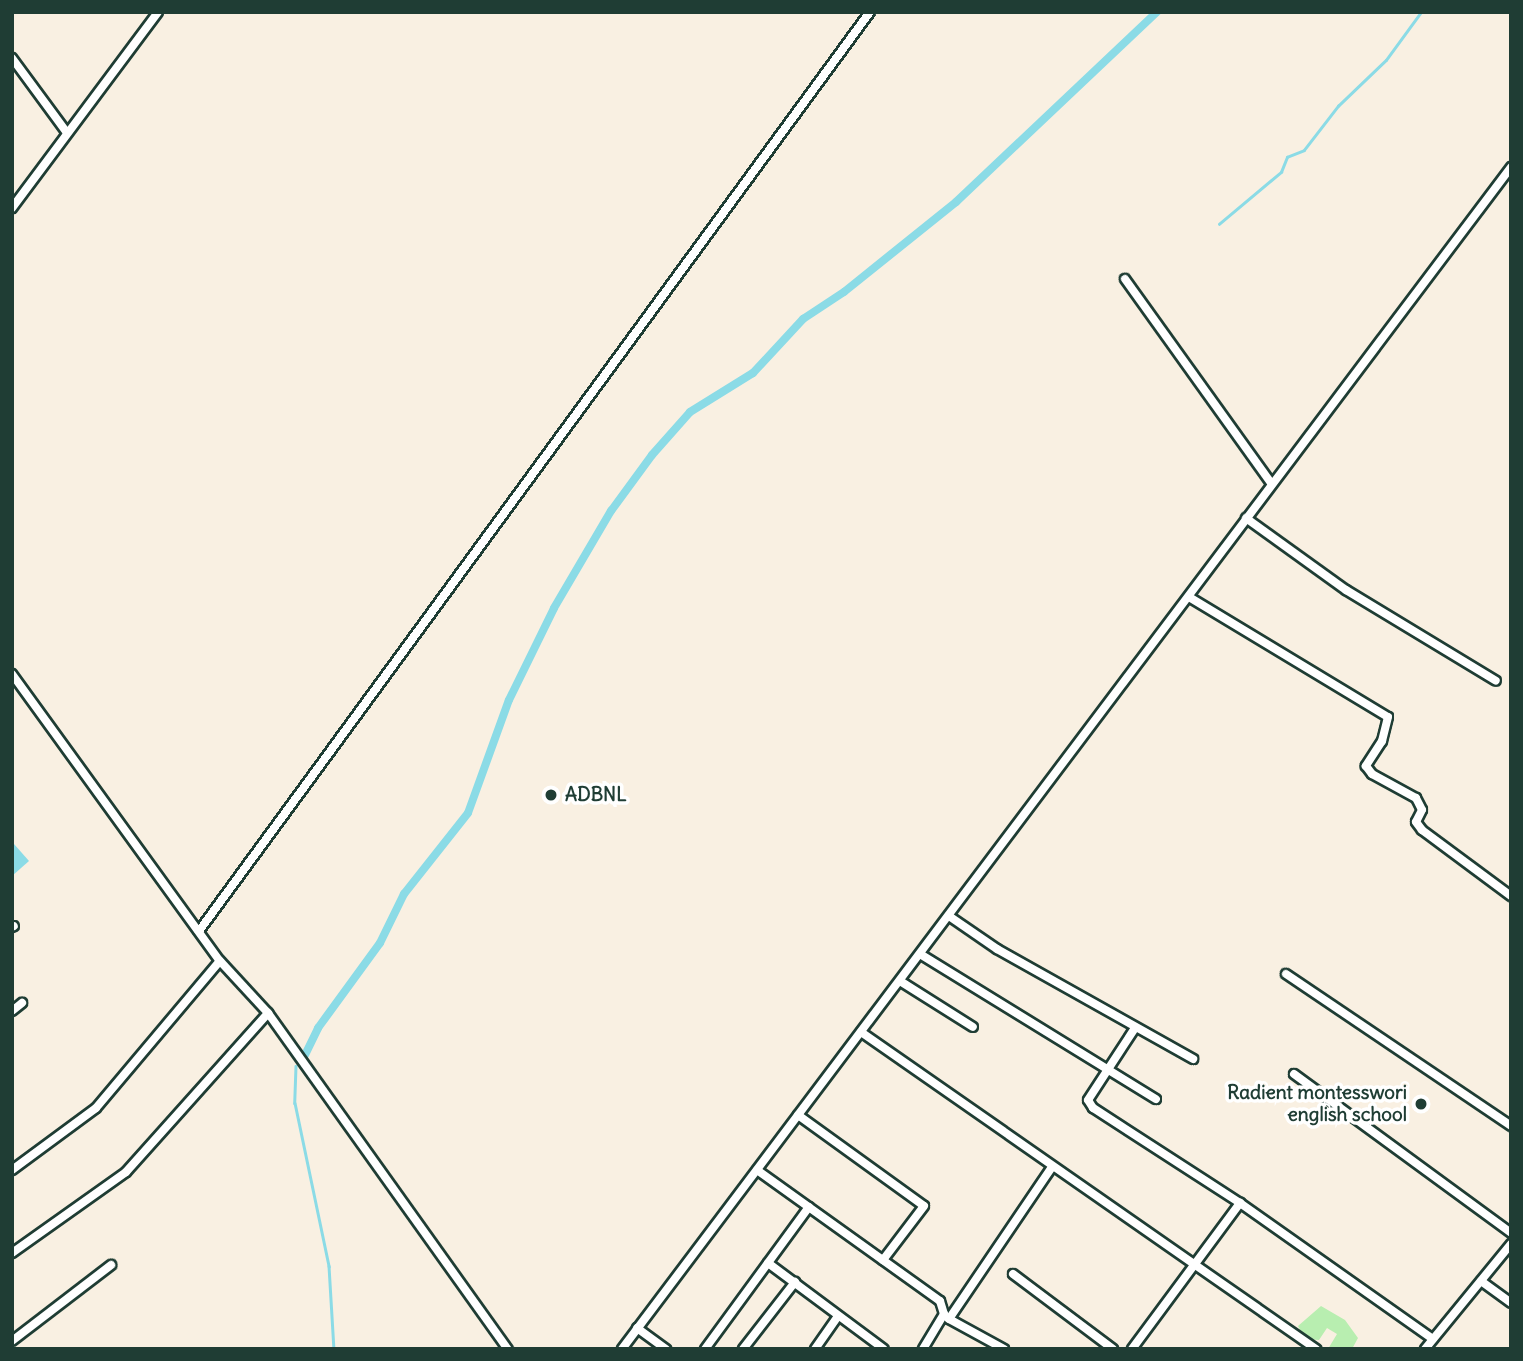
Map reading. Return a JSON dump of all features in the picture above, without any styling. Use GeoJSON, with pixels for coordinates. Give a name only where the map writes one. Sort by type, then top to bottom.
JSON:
{"type":"FeatureCollection","features":[{"type":"Feature","properties":{"kind":"street"},"geometry":{"type":"LineString","coordinates":[[12,208],[158,12]]}},
{"type":"Feature","properties":{"kind":"street"},"geometry":{"type":"LineString","coordinates":[[199,931],[870,12]]}},
{"type":"Feature","properties":{"kind":"street"},"geometry":{"type":"LineString","coordinates":[[12,58],[67,133]]}},
{"type":"Feature","properties":{"kind":"street"},"geometry":{"type":"LineString","coordinates":[[622,1349],[1511,167]]}},
{"type":"Feature","properties":{"kind":"street"},"geometry":{"type":"LineString","coordinates":[[1125,279],[1271,483]]}},
{"type":"Feature","properties":{"kind":"street"},"geometry":{"type":"LineString","coordinates":[[1246,518],[1346,590],[1496,681]]}},
{"type":"Feature","properties":{"kind":"street"},"geometry":{"type":"LineString","coordinates":[[1189,597],[1388,717],[1390,723],[1366,766],[1372,774],[1416,798],[1422,810],[1416,822],[1422,830],[1511,896]]}},
{"type":"Feature","properties":{"kind":"street"},"geometry":{"type":"LineString","coordinates":[[12,674],[220,961],[268,1013],[508,1349]]}},
{"type":"Feature","properties":{"kind":"street"},"geometry":{"type":"LineString","coordinates":[[949,916],[997,949],[1108,1008],[1135,1028],[1193,1059]]}},
{"type":"Feature","properties":{"kind":"street"},"geometry":{"type":"LineString","coordinates":[[920,954],[1156,1099]]}},
{"type":"Feature","properties":{"kind":"street"},"geometry":{"type":"LineString","coordinates":[[12,1170],[96,1108],[220,961]]}},
{"type":"Feature","properties":{"kind":"street"},"geometry":{"type":"LineString","coordinates":[[1286,974],[1511,1126]]}},
{"type":"Feature","properties":{"kind":"street"},"geometry":{"type":"LineString","coordinates":[[900,981],[973,1027]]}},
{"type":"Feature","properties":{"kind":"street"},"geometry":{"type":"LineString","coordinates":[[12,1011],[22,1003]]}},
{"type":"Feature","properties":{"kind":"street"},"geometry":{"type":"LineString","coordinates":[[12,1254],[126,1172],[268,1013]]}},
{"type":"Feature","properties":{"kind":"street"},"geometry":{"type":"LineString","coordinates":[[1135,1028],[1091,1092],[1088,1100],[1093,1108],[1240,1203],[1433,1339]]}},
{"type":"Feature","properties":{"kind":"street"},"geometry":{"type":"LineString","coordinates":[[861,1032],[1317,1349]]}},
{"type":"Feature","properties":{"kind":"street"},"geometry":{"type":"LineString","coordinates":[[1294,1074],[1511,1233]]}},
{"type":"Feature","properties":{"kind":"street"},"geometry":{"type":"LineString","coordinates":[[798,1115],[924,1206],[883,1260]]}},
{"type":"Feature","properties":{"kind":"street"},"geometry":{"type":"LineString","coordinates":[[923,1349],[1052,1167]]}},
{"type":"Feature","properties":{"kind":"street"},"geometry":{"type":"LineString","coordinates":[[757,1170],[940,1301],[947,1316],[1004,1349]]}},
{"type":"Feature","properties":{"kind":"street"},"geometry":{"type":"LineString","coordinates":[[1132,1349],[1240,1203]]}},
{"type":"Feature","properties":{"kind":"street"},"geometry":{"type":"LineString","coordinates":[[705,1349],[809,1207]]}},
{"type":"Feature","properties":{"kind":"street"},"geometry":{"type":"LineString","coordinates":[[1425,1349],[1511,1244]]}},
{"type":"Feature","properties":{"kind":"street"},"geometry":{"type":"LineString","coordinates":[[768,1263],[884,1349]]}},
{"type":"Feature","properties":{"kind":"street"},"geometry":{"type":"LineString","coordinates":[[12,1341],[111,1265]]}},
{"type":"Feature","properties":{"kind":"street"},"geometry":{"type":"LineString","coordinates":[[1013,1274],[1113,1349]]}},
{"type":"Feature","properties":{"kind":"street"},"geometry":{"type":"LineString","coordinates":[[1481,1281],[1511,1303]]}},
{"type":"Feature","properties":{"kind":"street"},"geometry":{"type":"LineString","coordinates":[[743,1349],[795,1282]]}},
{"type":"Feature","properties":{"kind":"street"},"geometry":{"type":"LineString","coordinates":[[815,1349],[838,1316]]}},
{"type":"Feature","properties":{"kind":"street"},"geometry":{"type":"LineString","coordinates":[[637,1328],[666,1349]]}},
{"type":"Feature","properties":{"kind":"green space"},"geometry":{"type":"Polygon","coordinates":[[[1321,1306],[1345,1320],[1358,1338],[1352,1349],[1328,1349],[1337,1334],[1327,1328],[1319,1340],[1305,1339],[1298,1326],[1321,1306]]]}},
{"type":"Feature","properties":{"kind":"water"},"geometry":{"type":"Polygon","coordinates":[[[14,844],[29,861],[12,876],[12,846],[14,844]]]}},
{"type":"Feature","properties":{"kind":"waterway"},"geometry":{"type":"LineString","coordinates":[[305,1055],[318,1028],[380,943],[404,894],[468,813],[509,700],[554,608],[611,511],[652,455],[690,412],[753,373],[803,319],[844,292],[956,202],[1157,12]]}},
{"type":"Feature","properties":{"kind":"waterway"},"geometry":{"type":"LineString","coordinates":[[1219,224],[1281,172],[1287,157],[1304,150],[1338,106],[1386,60],[1421,12]]}},
{"type":"Feature","properties":{"kind":"waterway"},"geometry":{"type":"LineString","coordinates":[[296,1066],[295,1103],[329,1266],[334,1349]]}},
{"type":"Feature","properties":{"kind":"place","name":"ADBNL"},"geometry":{"type":"Point","coordinates":[551,795]}},
{"type":"Feature","properties":{"kind":"place","name":"Radient montesswori english school"},"geometry":{"type":"Point","coordinates":[1421,1104]}}]}
